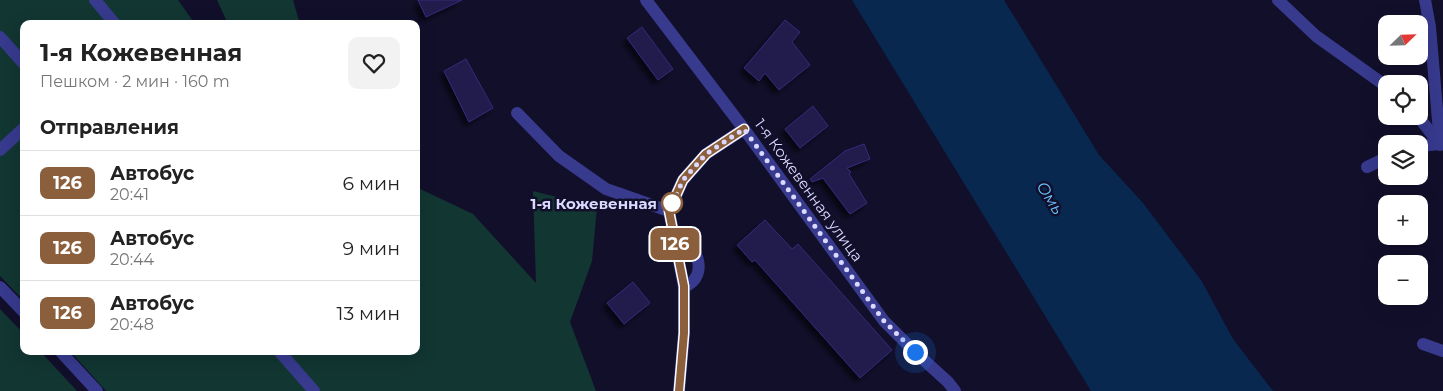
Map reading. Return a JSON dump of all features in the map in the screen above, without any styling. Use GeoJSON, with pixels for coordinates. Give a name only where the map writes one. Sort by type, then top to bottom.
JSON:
{"type":"FeatureCollection","features":[{"type":"Feature","properties":{"kind":"street"},"geometry":{"type":"LineString","coordinates":[[95,0],[112,20]]}},
{"type":"Feature","properties":{"kind":"street","name":"1-я Кожевенная улица"},"geometry":{"type":"LineString","coordinates":[[646,0],[744,129],[884,321],[955,391]]}},
{"type":"Feature","properties":{"kind":"street"},"geometry":{"type":"LineString","coordinates":[[1278,0],[1316,36],[1378,81]]}},
{"type":"Feature","properties":{"kind":"street"},"geometry":{"type":"LineString","coordinates":[[1425,0],[1430,27],[1441,147]]}},
{"type":"Feature","properties":{"kind":"street"},"geometry":{"type":"LineString","coordinates":[[0,37],[20,60]]}},
{"type":"Feature","properties":{"kind":"street"},"geometry":{"type":"LineString","coordinates":[[516,113],[559,156],[606,189],[669,211]]}},
{"type":"Feature","properties":{"kind":"street"},"geometry":{"type":"LineString","coordinates":[[1425,125],[1441,147]]}},
{"type":"Feature","properties":{"kind":"street"},"geometry":{"type":"LineString","coordinates":[[679,391],[684,333],[684,286],[669,211],[683,180],[706,154],[744,129]]}},
{"type":"Feature","properties":{"kind":"street"},"geometry":{"type":"LineString","coordinates":[[0,150],[20,132]]}},
{"type":"Feature","properties":{"kind":"street"},"geometry":{"type":"LineString","coordinates":[[1428,146],[1441,147]]}},
{"type":"Feature","properties":{"kind":"street"},"geometry":{"type":"LineString","coordinates":[[1367,168],[1378,162]]}},
{"type":"Feature","properties":{"kind":"street"},"geometry":{"type":"LineString","coordinates":[[674,239],[681,238],[688,242],[699,267],[697,276],[692,284],[684,286]]}},
{"type":"Feature","properties":{"kind":"street"},"geometry":{"type":"LineString","coordinates":[[0,287],[20,308]]}},
{"type":"Feature","properties":{"kind":"street"},"geometry":{"type":"LineString","coordinates":[[1423,344],[1443,351]]}},
{"type":"Feature","properties":{"kind":"street"},"geometry":{"type":"LineString","coordinates":[[64,355],[97,391]]}},
{"type":"Feature","properties":{"kind":"street"},"geometry":{"type":"LineString","coordinates":[[282,355],[314,391]]}},
{"type":"Feature","properties":{"kind":"green space"},"geometry":{"type":"Polygon","coordinates":[[[0,0],[178,0],[192,20],[20,20],[20,297],[0,276],[0,0]]]}},
{"type":"Feature","properties":{"kind":"green space"},"geometry":{"type":"Polygon","coordinates":[[[217,0],[293,0],[299,20],[226,20],[217,0]]]}},
{"type":"Feature","properties":{"kind":"green space"},"geometry":{"type":"Polygon","coordinates":[[[420,189],[473,214],[536,283],[533,191],[597,207],[592,261],[570,322],[596,391],[106,391],[74,355],[420,355],[420,189]]]}},
{"type":"Feature","properties":{"kind":"green space"},"geometry":{"type":"Polygon","coordinates":[[[0,309],[20,330],[20,355],[44,355],[77,391],[0,391],[0,309]]]}},
{"type":"Feature","properties":{"kind":"water","name":"Омь"},"geometry":{"type":"Polygon","coordinates":[[[852,0],[1004,0],[1099,155],[1143,203],[1201,280],[1233,339],[1273,391],[1091,391],[852,0]]]}},
{"type":"Feature","properties":{"kind":"building"},"geometry":{"type":"Polygon","coordinates":[[[418,0],[462,0],[426,17],[418,0]]]}},
{"type":"Feature","properties":{"kind":"building"},"geometry":{"type":"Polygon","coordinates":[[[785,20],[800,32],[792,42],[810,65],[779,90],[765,73],[759,81],[744,68],[785,20]]]}},
{"type":"Feature","properties":{"kind":"building"},"geometry":{"type":"Polygon","coordinates":[[[642,27],[673,69],[658,80],[627,38],[642,27]]]}},
{"type":"Feature","properties":{"kind":"building"},"geometry":{"type":"Polygon","coordinates":[[[466,59],[493,108],[469,122],[444,71],[466,59]]]}},
{"type":"Feature","properties":{"kind":"building"},"geometry":{"type":"Polygon","coordinates":[[[813,106],[828,126],[800,148],[785,129],[813,106]]]}},
{"type":"Feature","properties":{"kind":"building"},"geometry":{"type":"Polygon","coordinates":[[[864,144],[870,159],[847,168],[867,203],[850,214],[823,178],[812,182],[810,179],[845,151],[864,144]]]}},
{"type":"Feature","properties":{"kind":"building"},"geometry":{"type":"Polygon","coordinates":[[[765,220],[792,249],[798,244],[892,350],[860,378],[755,260],[752,262],[737,245],[765,220]]]}},
{"type":"Feature","properties":{"kind":"building"},"geometry":{"type":"Polygon","coordinates":[[[633,282],[650,303],[624,324],[607,303],[633,282]]]}},
{"type":"Feature","properties":{"kind":"bus line","name":"126"},"geometry":{"type":"LineString","coordinates":[[679,391],[684,333],[684,286],[669,211],[683,180],[706,154],[744,129]]}},
{"type":"Feature","properties":{"kind":"place","name":"1-я Кожевенная"},"geometry":{"type":"Point","coordinates":[672,203]}},
{"type":"Feature","properties":{"kind":"route"},"geometry":{"type":"LineString","coordinates":[[672,203],[669,211],[683,180],[706,154],[744,129],[884,321],[915,352]]}}]}
